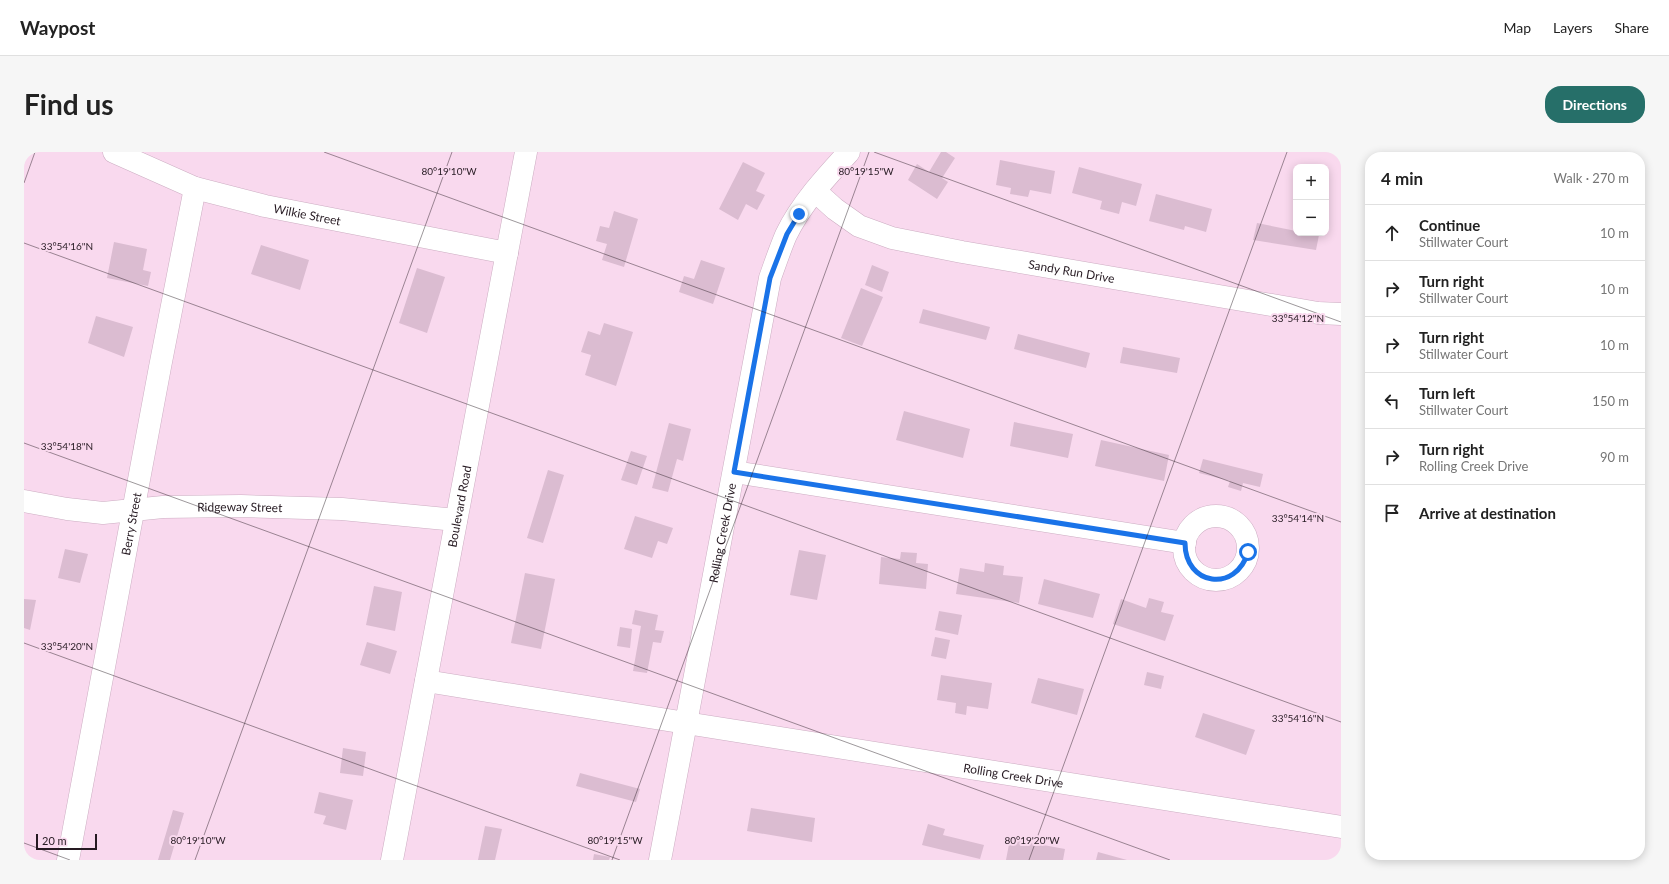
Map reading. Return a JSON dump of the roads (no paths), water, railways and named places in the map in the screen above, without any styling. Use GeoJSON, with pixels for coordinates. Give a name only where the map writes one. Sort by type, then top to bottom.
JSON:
{"type":"FeatureCollection","features":[{"type":"Feature","properties":{"kind":"street","name":"Wilkie Street"},"geometry":{"type":"LineString","coordinates":[[114,152],[195,188],[265,206],[507,253]]}},
{"type":"Feature","properties":{"kind":"street","name":"Boulevard Road"},"geometry":{"type":"LineString","coordinates":[[392,860],[526,152]]}},
{"type":"Feature","properties":{"kind":"street","name":"Rolling Creek Drive"},"geometry":{"type":"LineString","coordinates":[[660,860],[770,278],[787,234],[815,191],[849,152]]}},
{"type":"Feature","properties":{"kind":"street","name":"Berry Street"},"geometry":{"type":"LineString","coordinates":[[68,860],[195,188]]}},
{"type":"Feature","properties":{"kind":"street","name":"Sandy Run Drive"},"geometry":{"type":"LineString","coordinates":[[815,191],[835,209],[859,226],[892,238],[962,252],[1318,313],[1341,314]]}},
{"type":"Feature","properties":{"kind":"street"},"geometry":{"type":"LineString","coordinates":[[734,472],[1185,543]]}},
{"type":"Feature","properties":{"kind":"street","name":"Ridgeway Street"},"geometry":{"type":"LineString","coordinates":[[24,502],[103,513],[171,507],[241,506],[342,509],[456,520]]}},
{"type":"Feature","properties":{"kind":"street","name":"Rolling Creek Drive"},"geometry":{"type":"LineString","coordinates":[[426,682],[1341,827]]}}]}
